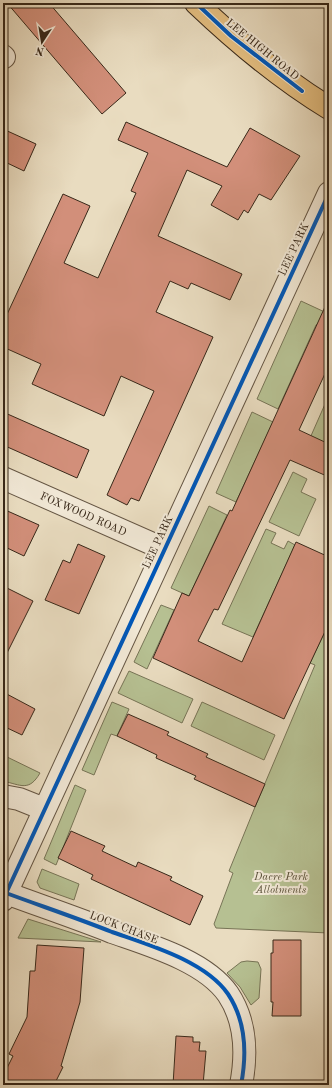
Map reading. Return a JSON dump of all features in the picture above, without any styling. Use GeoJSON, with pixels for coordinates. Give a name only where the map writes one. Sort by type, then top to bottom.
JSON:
{"type":"FeatureCollection","features":[{"type":"Feature","properties":{"kind":"highway","name":"LEE HIGH ROAD"},"geometry":{"type":"LineString","coordinates":[[196,3],[231,36],[302,91],[329,108]]}},
{"type":"Feature","properties":{"kind":"street","name":"LEE PARK"},"geometry":{"type":"LineString","coordinates":[[4,897],[329,194]]}},
{"type":"Feature","properties":{"kind":"street","name":"FOXWOOD ROAD"},"geometry":{"type":"LineString","coordinates":[[3,478],[164,549]]}},
{"type":"Feature","properties":{"kind":"street"},"geometry":{"type":"LineString","coordinates":[[3,796],[19,799],[44,808]]}},
{"type":"Feature","properties":{"kind":"street","name":"LOCK CHASE"},"geometry":{"type":"LineString","coordinates":[[4,897],[156,948],[194,966],[214,979],[227,994],[237,1010],[245,1042],[245,1057],[241,1085]]}},
{"type":"Feature","properties":{"kind":"green space"},"geometry":{"type":"Polygon","coordinates":[[[301,301],[329,314],[316,325],[278,409],[257,399],[301,301]]]}},
{"type":"Feature","properties":{"kind":"green space"},"geometry":{"type":"Polygon","coordinates":[[[329,395],[329,444],[299,463],[329,395]]]}},
{"type":"Feature","properties":{"kind":"green space"},"geometry":{"type":"Polygon","coordinates":[[[252,412],[273,422],[236,502],[216,493],[252,412]]]}},
{"type":"Feature","properties":{"kind":"green space"},"geometry":{"type":"Polygon","coordinates":[[[293,472],[307,479],[301,492],[316,499],[299,536],[269,522],[293,472]]]}},
{"type":"Feature","properties":{"kind":"green space"},"geometry":{"type":"Polygon","coordinates":[[[209,506],[227,515],[189,596],[171,588],[209,506]]]}},
{"type":"Feature","properties":{"kind":"green space"},"geometry":{"type":"Polygon","coordinates":[[[266,529],[276,533],[271,543],[284,549],[288,541],[295,545],[253,637],[222,624],[266,529]]]}},
{"type":"Feature","properties":{"kind":"green space"},"geometry":{"type":"Polygon","coordinates":[[[161,605],[174,610],[147,669],[134,662],[161,605]]]}},
{"type":"Feature","properties":{"kind":"green space","name":"Dacre Park Allotments"},"geometry":{"type":"Polygon","coordinates":[[[329,623],[329,933],[216,928],[214,924],[233,873],[229,871],[315,665],[310,663],[329,623]]]}},
{"type":"Feature","properties":{"kind":"green space"},"geometry":{"type":"Polygon","coordinates":[[[129,671],[193,699],[182,723],[118,693],[129,671]]]}},
{"type":"Feature","properties":{"kind":"green space"},"geometry":{"type":"Polygon","coordinates":[[[112,702],[129,709],[117,736],[111,734],[94,775],[82,770],[112,702]]]}},
{"type":"Feature","properties":{"kind":"green space"},"geometry":{"type":"Polygon","coordinates":[[[202,702],[275,735],[264,760],[191,726],[202,702]]]}},
{"type":"Feature","properties":{"kind":"green space"},"geometry":{"type":"Polygon","coordinates":[[[3,755],[40,773],[32,783],[24,786],[3,781],[3,755]]]}},
{"type":"Feature","properties":{"kind":"green space"},"geometry":{"type":"Polygon","coordinates":[[[75,785],[86,790],[56,865],[44,859],[75,785]]]}},
{"type":"Feature","properties":{"kind":"green space"},"geometry":{"type":"Polygon","coordinates":[[[42,869],[79,884],[74,900],[40,888],[37,882],[42,869]]]}},
{"type":"Feature","properties":{"kind":"green space"},"geometry":{"type":"Polygon","coordinates":[[[28,919],[101,942],[18,938],[28,919]]]}},
{"type":"Feature","properties":{"kind":"green space"},"geometry":{"type":"Polygon","coordinates":[[[241,962],[258,962],[261,969],[259,998],[251,1005],[240,987],[227,973],[241,962]]]}},
{"type":"Feature","properties":{"kind":"building"},"geometry":{"type":"Polygon","coordinates":[[[7,3],[49,3],[126,93],[102,114],[7,3]]]}},
{"type":"Feature","properties":{"kind":"building"},"geometry":{"type":"Polygon","coordinates":[[[126,122],[227,167],[250,128],[300,156],[271,200],[259,194],[248,213],[244,210],[238,220],[211,205],[222,186],[187,170],[158,236],[242,274],[230,300],[191,283],[188,289],[170,281],[156,312],[213,337],[139,501],[131,498],[127,505],[107,495],[154,391],[121,376],[104,416],[32,384],[41,364],[3,347],[3,323],[63,194],[90,206],[64,263],[98,278],[136,193],[131,191],[148,153],[118,140],[126,122]]]}},
{"type":"Feature","properties":{"kind":"building"},"geometry":{"type":"Polygon","coordinates":[[[3,129],[36,144],[24,171],[3,161],[3,129]]]}},
{"type":"Feature","properties":{"kind":"building"},"geometry":{"type":"Polygon","coordinates":[[[329,298],[329,365],[299,430],[329,444],[329,477],[290,460],[218,610],[214,609],[198,641],[242,662],[296,542],[329,557],[329,623],[284,719],[153,658],[182,593],[189,596],[230,510],[232,511],[329,298]]]}},
{"type":"Feature","properties":{"kind":"building"},"geometry":{"type":"Polygon","coordinates":[[[3,412],[89,450],[77,478],[3,445],[3,412]]]}},
{"type":"Feature","properties":{"kind":"building"},"geometry":{"type":"Polygon","coordinates":[[[3,509],[39,525],[24,556],[3,546],[3,509]]]}},
{"type":"Feature","properties":{"kind":"building"},"geometry":{"type":"Polygon","coordinates":[[[78,544],[105,556],[79,614],[45,600],[63,560],[70,563],[78,544]]]}},
{"type":"Feature","properties":{"kind":"building"},"geometry":{"type":"Polygon","coordinates":[[[3,586],[33,601],[3,661],[3,586]]]}},
{"type":"Feature","properties":{"kind":"building"},"geometry":{"type":"Polygon","coordinates":[[[3,692],[35,709],[22,735],[3,726],[3,692]]]}},
{"type":"Feature","properties":{"kind":"building"},"geometry":{"type":"Polygon","coordinates":[[[128,714],[169,732],[167,735],[208,754],[206,757],[265,784],[255,807],[194,779],[196,776],[156,758],[157,755],[117,736],[128,714]]]}},
{"type":"Feature","properties":{"kind":"building"},"geometry":{"type":"Polygon","coordinates":[[[71,831],[105,846],[102,851],[136,867],[138,862],[172,877],[170,880],[203,896],[190,925],[91,879],[93,875],[58,858],[71,831]]]}},
{"type":"Feature","properties":{"kind":"building"},"geometry":{"type":"Polygon","coordinates":[[[273,940],[301,940],[301,1016],[272,1016],[273,1002],[271,1002],[271,953],[273,953],[273,940]]]}},
{"type":"Feature","properties":{"kind":"building"},"geometry":{"type":"Polygon","coordinates":[[[37,945],[84,948],[80,1002],[61,1066],[63,1067],[54,1085],[3,1085],[3,1076],[13,1056],[9,1054],[27,1017],[30,971],[35,971],[37,945]]]}},
{"type":"Feature","properties":{"kind":"building"},"geometry":{"type":"Polygon","coordinates":[[[176,1036],[193,1037],[193,1042],[200,1042],[199,1051],[206,1051],[203,1085],[173,1085],[176,1036]]]}},
{"type":"Feature","properties":{"kind":"cycle path"},"geometry":{"type":"LineString","coordinates":[[196,3],[231,36],[302,91]]}},
{"type":"Feature","properties":{"kind":"cycle path"},"geometry":{"type":"LineString","coordinates":[[3,900],[329,193]]}},
{"type":"Feature","properties":{"kind":"cycle path"},"geometry":{"type":"LineString","coordinates":[[6,893],[159,949],[191,963],[218,982],[234,1004],[242,1026],[244,1038],[244,1062],[241,1085]]}}]}
